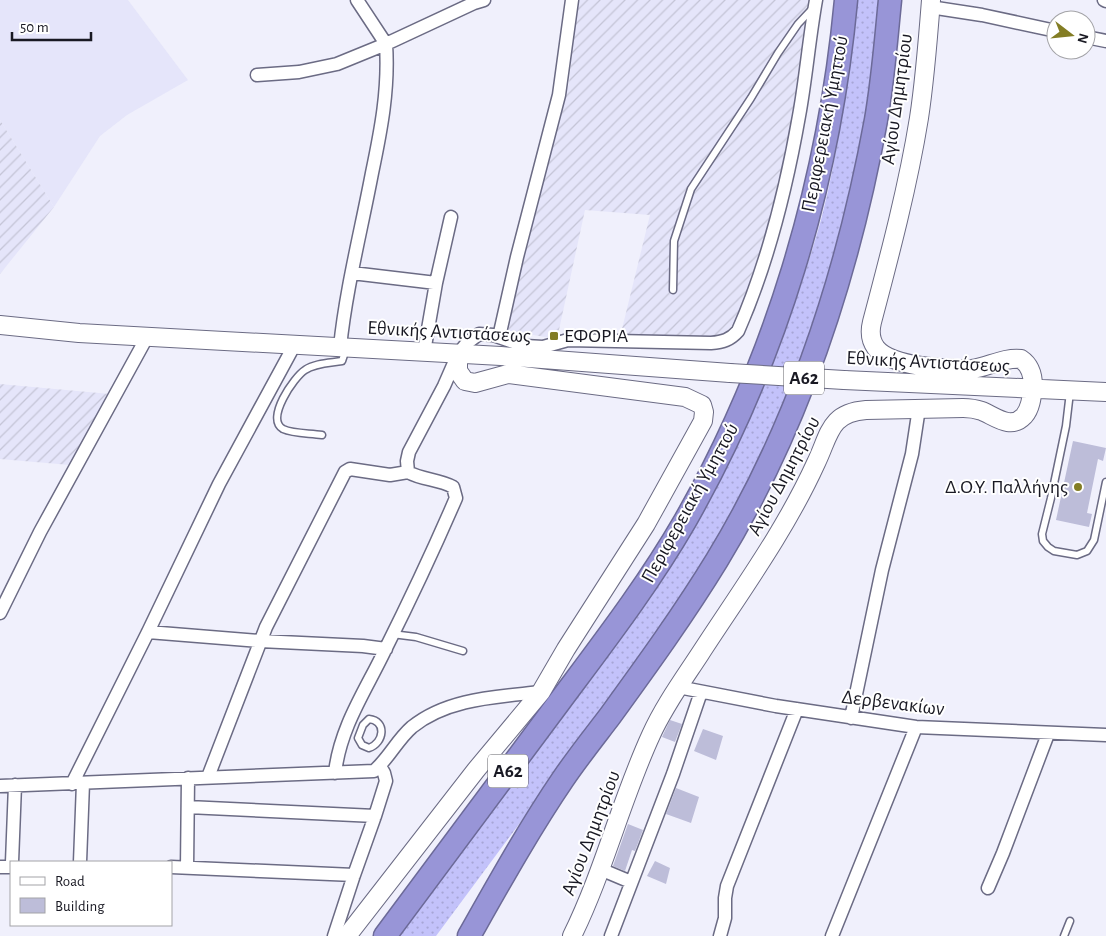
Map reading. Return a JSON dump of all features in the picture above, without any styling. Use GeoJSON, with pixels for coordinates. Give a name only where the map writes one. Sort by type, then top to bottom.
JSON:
{"type":"FeatureCollection","features":[{"type":"Feature","properties":{"kind":"highway","name":"Περιφερειακή Υμηττού"},"geometry":{"type":"LineString","coordinates":[[385,936],[637,597],[684,522],[721,452],[744,404],[764,355],[788,288],[803,238],[827,133],[835,88],[846,0]]}},
{"type":"Feature","properties":{"kind":"highway","name":"Α62"},"geometry":{"type":"LineString","coordinates":[[469,936],[564,777],[668,636],[717,559],[756,490],[782,433],[821,334],[849,242],[876,117],[883,72],[890,0]]}},
{"type":"Feature","properties":{"kind":"street"},"geometry":{"type":"LineString","coordinates":[[343,347],[342,326],[382,126],[386,86],[386,44],[356,0]]}},
{"type":"Feature","properties":{"kind":"street"},"geometry":{"type":"LineString","coordinates":[[257,75],[299,72],[337,64],[484,0]]}},
{"type":"Feature","properties":{"kind":"street"},"geometry":{"type":"LineString","coordinates":[[499,336],[517,257],[559,95],[572,0]]}},
{"type":"Feature","properties":{"kind":"street"},"geometry":{"type":"LineString","coordinates":[[408,472],[407,461],[409,452],[444,386],[458,354],[467,343],[479,334],[499,336],[525,346],[543,347],[568,340],[711,343],[728,340],[738,331],[769,248],[785,186],[800,108],[816,3]]}},
{"type":"Feature","properties":{"kind":"street"},"geometry":{"type":"LineString","coordinates":[[930,3],[1046,29]]}},
{"type":"Feature","properties":{"kind":"street","name":"Αγίου Δημητρίου"},"geometry":{"type":"LineString","coordinates":[[572,936],[657,722],[775,540],[839,417],[850,411],[857,410],[971,408],[1011,423],[1017,421],[1029,408],[1033,389],[1031,371],[1021,359],[1010,359],[973,368],[913,364],[886,356],[876,348],[872,338],[872,322],[899,213],[917,127],[925,75],[930,3]]}},
{"type":"Feature","properties":{"kind":"street"},"geometry":{"type":"LineString","coordinates":[[424,352],[436,283],[451,217]]}},
{"type":"Feature","properties":{"kind":"street"},"geometry":{"type":"LineString","coordinates":[[352,273],[436,283]]}},
{"type":"Feature","properties":{"kind":"street","name":"Εθνικής Αντιστάσεως"},"geometry":{"type":"LineString","coordinates":[[0,325],[79,333],[501,356],[844,380],[1106,392]]}},
{"type":"Feature","properties":{"kind":"street"},"geometry":{"type":"LineString","coordinates":[[0,613],[40,532],[147,337]]}},
{"type":"Feature","properties":{"kind":"street"},"geometry":{"type":"LineString","coordinates":[[80,861],[77,783],[219,484],[295,344]]}},
{"type":"Feature","properties":{"kind":"street"},"geometry":{"type":"LineString","coordinates":[[347,936],[476,770],[541,692],[566,649],[646,524],[697,433],[704,412],[702,405],[685,397],[508,374],[475,383],[464,381],[458,371],[458,354]]}},
{"type":"Feature","properties":{"kind":"street"},"geometry":{"type":"LineString","coordinates":[[850,718],[882,570],[912,454],[919,408]]}},
{"type":"Feature","properties":{"kind":"street"},"geometry":{"type":"LineString","coordinates":[[208,778],[260,641],[346,472],[350,469],[390,475],[408,472],[447,484],[453,487],[456,498],[386,650],[363,691],[348,724],[337,755],[335,773]]}},
{"type":"Feature","properties":{"kind":"street"},"geometry":{"type":"LineString","coordinates":[[148,632],[260,641],[364,646],[386,650]]}},
{"type":"Feature","properties":{"kind":"street","name":"Δερβενακίων"},"geometry":{"type":"LineString","coordinates":[[678,687],[850,718],[916,727],[1106,735]]}},
{"type":"Feature","properties":{"kind":"street"},"geometry":{"type":"LineString","coordinates":[[0,786],[374,771],[380,766],[398,741],[426,718],[443,710],[475,700],[541,692]]}},
{"type":"Feature","properties":{"kind":"street"},"geometry":{"type":"LineString","coordinates":[[611,936],[673,774],[701,692]]}},
{"type":"Feature","properties":{"kind":"street"},"geometry":{"type":"LineString","coordinates":[[720,936],[725,918],[727,886],[797,709]]}},
{"type":"Feature","properties":{"kind":"street"},"geometry":{"type":"LineString","coordinates":[[832,936],[916,727]]}},
{"type":"Feature","properties":{"kind":"street"},"geometry":{"type":"LineString","coordinates":[[988,888],[1010,836],[1048,734]]}},
{"type":"Feature","properties":{"kind":"street"},"geometry":{"type":"LineString","coordinates":[[334,936],[386,781],[380,766]]}},
{"type":"Feature","properties":{"kind":"street"},"geometry":{"type":"LineString","coordinates":[[187,868],[188,778]]}},
{"type":"Feature","properties":{"kind":"street"},"geometry":{"type":"LineString","coordinates":[[12,861],[14,785]]}},
{"type":"Feature","properties":{"kind":"street"},"geometry":{"type":"LineString","coordinates":[[188,807],[375,816]]}},
{"type":"Feature","properties":{"kind":"street"},"geometry":{"type":"LineString","coordinates":[[172,867],[354,875]]}},
{"type":"Feature","properties":{"kind":"street"},"geometry":{"type":"LineString","coordinates":[[600,869],[632,882]]}},
{"type":"Feature","properties":{"kind":"lane"},"geometry":{"type":"LineString","coordinates":[[672,290],[674,241],[691,189],[783,46],[816,3]]}},
{"type":"Feature","properties":{"kind":"lane"},"geometry":{"type":"LineString","coordinates":[[322,434],[284,429],[277,423],[276,419],[284,397],[304,370],[313,366],[342,361],[343,347]]}},
{"type":"Feature","properties":{"kind":"lane"},"geometry":{"type":"LineString","coordinates":[[1070,391],[1066,426],[1052,498],[1042,534],[1043,540],[1054,552],[1077,556],[1087,552],[1094,540],[1106,482]]}},
{"type":"Feature","properties":{"kind":"lane"},"geometry":{"type":"LineString","coordinates":[[392,634],[416,637],[463,651]]}},
{"type":"Feature","properties":{"kind":"lane"},"geometry":{"type":"LineString","coordinates":[[369,719],[375,720],[381,726],[382,733],[376,744],[369,748],[359,742],[360,729],[365,721],[369,719]]}},
{"type":"Feature","properties":{"kind":"lane"},"geometry":{"type":"LineString","coordinates":[[348,724],[360,729]]}},
{"type":"Feature","properties":{"kind":"lane"},"geometry":{"type":"LineString","coordinates":[[1064,936],[1070,921]]}},
{"type":"Feature","properties":{"kind":"shaded area"},"geometry":{"type":"Polygon","coordinates":[[[0,0],[128,0],[188,80],[127,115],[100,136],[54,207],[0,120],[0,0]]]}},
{"type":"Feature","properties":{"kind":"shaded area"},"geometry":{"type":"Polygon","coordinates":[[[580,0],[810,0],[806,47],[774,216],[743,313],[719,340],[620,337],[650,215],[585,210],[557,339],[510,331],[507,325],[545,166],[569,83],[576,11],[580,0]]]}},
{"type":"Feature","properties":{"kind":"shaded area"},"geometry":{"type":"Polygon","coordinates":[[[857,0],[881,0],[877,48],[859,161],[828,283],[784,407],[725,530],[643,657],[436,936],[398,936],[696,523],[733,450],[782,337],[821,220],[828,193],[847,83],[857,0]]]}},
{"type":"Feature","properties":{"kind":"shaded area"},"geometry":{"type":"Polygon","coordinates":[[[0,120],[54,207],[0,274],[0,120]]]}},
{"type":"Feature","properties":{"kind":"shaded area"},"geometry":{"type":"Polygon","coordinates":[[[0,384],[110,394],[70,465],[0,459],[0,384]]]}},
{"type":"Feature","properties":{"kind":"building","name":"Δ.Ο.Υ. Παλλήνης"},"geometry":{"type":"Polygon","coordinates":[[[1073,441],[1106,448],[1103,461],[1098,459],[1087,513],[1092,514],[1089,527],[1056,520],[1073,441]]]}},
{"type":"Feature","properties":{"kind":"building"},"geometry":{"type":"Polygon","coordinates":[[[670,720],[682,724],[675,742],[662,737],[670,720]]]}},
{"type":"Feature","properties":{"kind":"building"},"geometry":{"type":"Polygon","coordinates":[[[703,729],[723,736],[716,760],[694,751],[703,729]]]}},
{"type":"Feature","properties":{"kind":"building"},"geometry":{"type":"Polygon","coordinates":[[[676,788],[699,797],[691,823],[666,814],[676,788]]]}},
{"type":"Feature","properties":{"kind":"building"},"geometry":{"type":"Polygon","coordinates":[[[628,824],[643,830],[635,851],[632,850],[625,871],[613,866],[628,824]]]}},
{"type":"Feature","properties":{"kind":"building"},"geometry":{"type":"Polygon","coordinates":[[[655,861],[670,868],[666,884],[647,876],[655,861]]]}},
{"type":"Feature","properties":{"kind":"place","name":"ΕΦΟΡΙΑ"},"geometry":{"type":"Point","coordinates":[554,336]}},
{"type":"Feature","properties":{"kind":"place","name":"Δ.Ο.Υ. Παλλήνης"},"geometry":{"type":"Point","coordinates":[1078,487]}}]}
